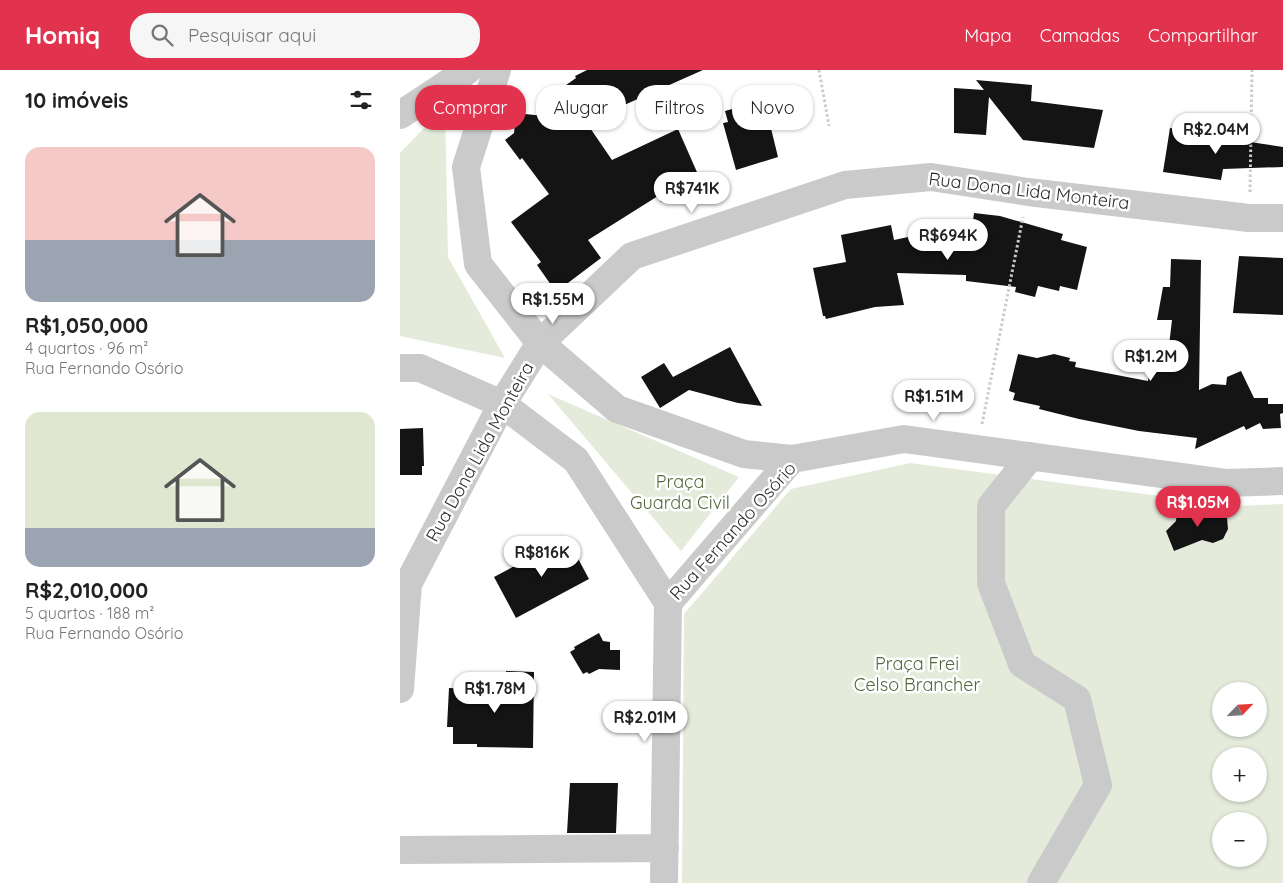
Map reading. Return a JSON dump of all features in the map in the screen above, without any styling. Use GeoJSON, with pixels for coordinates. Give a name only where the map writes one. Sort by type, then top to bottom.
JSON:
{"type":"FeatureCollection","features":[{"type":"Feature","properties":{"kind":"street"},"geometry":{"type":"LineString","coordinates":[[400,115],[468,70]]}},
{"type":"Feature","properties":{"kind":"street"},"geometry":{"type":"LineString","coordinates":[[496,70],[466,167],[478,264],[540,343],[617,409],[744,454],[792,459]]}},
{"type":"Feature","properties":{"kind":"street","name":"Rua Dona Lida Monteira"},"geometry":{"type":"LineString","coordinates":[[400,689],[408,584],[502,404],[540,343],[632,256],[845,185],[931,177],[1028,192],[1249,218],[1283,218]]}},
{"type":"Feature","properties":{"kind":"street"},"geometry":{"type":"LineString","coordinates":[[400,368],[420,368],[502,404],[576,460],[668,603]]}},
{"type":"Feature","properties":{"kind":"street","name":"Rua Fernando Osório"},"geometry":{"type":"LineString","coordinates":[[664,883],[668,603],[792,459],[904,439],[1227,483],[1283,481]]}},
{"type":"Feature","properties":{"kind":"street"},"geometry":{"type":"LineString","coordinates":[[1031,456],[991,506],[991,584],[1022,664],[1077,698],[1098,785],[1041,883]]}},
{"type":"Feature","properties":{"kind":"street"},"geometry":{"type":"LineString","coordinates":[[400,850],[665,848]]}},
{"type":"Feature","properties":{"kind":"path"},"geometry":{"type":"LineString","coordinates":[[819,70],[829,126]]}},
{"type":"Feature","properties":{"kind":"path"},"geometry":{"type":"LineString","coordinates":[[1249,218],[1252,70]]}},
{"type":"Feature","properties":{"kind":"path"},"geometry":{"type":"LineString","coordinates":[[977,450],[1028,192]]}},
{"type":"Feature","properties":{"kind":"green space"},"geometry":{"type":"Polygon","coordinates":[[[422,130],[445,130],[448,257],[505,358],[400,336],[400,153],[422,130]]]}},
{"type":"Feature","properties":{"kind":"green space","name":"Praça Guarda Civil"},"geometry":{"type":"Polygon","coordinates":[[[548,394],[739,477],[681,551],[548,394]]]}},
{"type":"Feature","properties":{"kind":"green space","name":"Praça Frei Celso Brancher"},"geometry":{"type":"Polygon","coordinates":[[[910,463],[1235,506],[1283,504],[1283,883],[682,883],[684,614],[791,489],[910,463]]]}},
{"type":"Feature","properties":{"kind":"building"},"geometry":{"type":"Polygon","coordinates":[[[587,70],[703,70],[669,85],[636,85],[636,100],[626,104],[626,85],[566,85],[576,78],[575,76],[587,70]]]}},
{"type":"Feature","properties":{"kind":"building"},"geometry":{"type":"Polygon","coordinates":[[[976,80],[1032,85],[1031,101],[1103,110],[1094,148],[1023,140],[989,97],[986,135],[954,133],[954,88],[984,90],[976,80]]]}},
{"type":"Feature","properties":{"kind":"building"},"geometry":{"type":"Polygon","coordinates":[[[732,109],[732,130],[771,130],[778,157],[736,170],[723,123],[728,122],[725,111],[732,109]]]}},
{"type":"Feature","properties":{"kind":"building"},"geometry":{"type":"Polygon","coordinates":[[[526,114],[536,115],[536,130],[591,130],[612,160],[678,130],[700,179],[685,186],[686,189],[661,202],[658,196],[588,240],[601,258],[556,292],[537,265],[541,262],[511,222],[549,194],[522,158],[520,160],[505,140],[514,133],[514,130],[526,130],[526,114]]]}},
{"type":"Feature","properties":{"kind":"building"},"geometry":{"type":"Polygon","coordinates":[[[1170,128],[1190,131],[1189,133],[1283,147],[1283,167],[1223,169],[1221,180],[1163,172],[1170,128]]]}},
{"type":"Feature","properties":{"kind":"building"},"geometry":{"type":"Polygon","coordinates":[[[974,213],[1000,216],[1063,234],[1061,240],[1087,247],[1077,290],[1060,286],[1059,291],[1038,286],[1035,297],[1015,292],[1016,287],[966,281],[966,275],[897,273],[904,305],[875,307],[826,319],[823,316],[813,268],[846,262],[841,235],[891,225],[894,240],[932,232],[932,223],[936,223],[937,219],[973,221],[974,213]]]}},
{"type":"Feature","properties":{"kind":"building"},"geometry":{"type":"Polygon","coordinates":[[[1239,256],[1283,258],[1283,315],[1233,313],[1239,256]]]}},
{"type":"Feature","properties":{"kind":"building"},"geometry":{"type":"Polygon","coordinates":[[[1171,259],[1201,260],[1199,390],[1212,384],[1226,385],[1227,377],[1241,371],[1254,398],[1268,398],[1268,404],[1283,404],[1283,413],[1280,414],[1281,428],[1263,429],[1260,423],[1246,430],[1244,426],[1195,449],[1197,438],[1139,431],[1079,419],[1039,409],[1040,406],[1013,400],[1015,393],[1009,391],[1018,354],[1037,358],[1054,354],[1070,358],[1069,361],[1076,362],[1075,367],[1148,381],[1150,369],[1166,371],[1172,320],[1157,320],[1163,287],[1170,287],[1171,259]]]}},
{"type":"Feature","properties":{"kind":"building"},"geometry":{"type":"Polygon","coordinates":[[[730,347],[762,406],[738,403],[689,390],[660,408],[641,377],[664,363],[673,377],[730,347]]]}},
{"type":"Feature","properties":{"kind":"building"},"geometry":{"type":"Polygon","coordinates":[[[423,428],[424,466],[422,466],[422,475],[400,475],[400,429],[423,428]]]}},
{"type":"Feature","properties":{"kind":"building"},"geometry":{"type":"Polygon","coordinates":[[[1208,509],[1220,510],[1227,518],[1228,529],[1223,539],[1213,543],[1202,540],[1174,551],[1166,531],[1176,521],[1177,512],[1199,514],[1208,509]]]}},
{"type":"Feature","properties":{"kind":"building"},"geometry":{"type":"Polygon","coordinates":[[[567,538],[589,579],[516,618],[494,577],[567,538]]]}},
{"type":"Feature","properties":{"kind":"building"},"geometry":{"type":"Polygon","coordinates":[[[599,633],[603,641],[610,642],[610,650],[620,650],[620,670],[599,669],[589,674],[587,672],[583,674],[570,652],[575,649],[574,647],[599,633]]]}},
{"type":"Feature","properties":{"kind":"building"},"geometry":{"type":"Polygon","coordinates":[[[506,671],[534,672],[533,748],[477,747],[477,744],[453,744],[453,727],[447,727],[449,688],[505,690],[506,671]]]}},
{"type":"Feature","properties":{"kind":"building"},"geometry":{"type":"Polygon","coordinates":[[[570,783],[618,783],[616,833],[567,833],[570,783]]]}}]}
